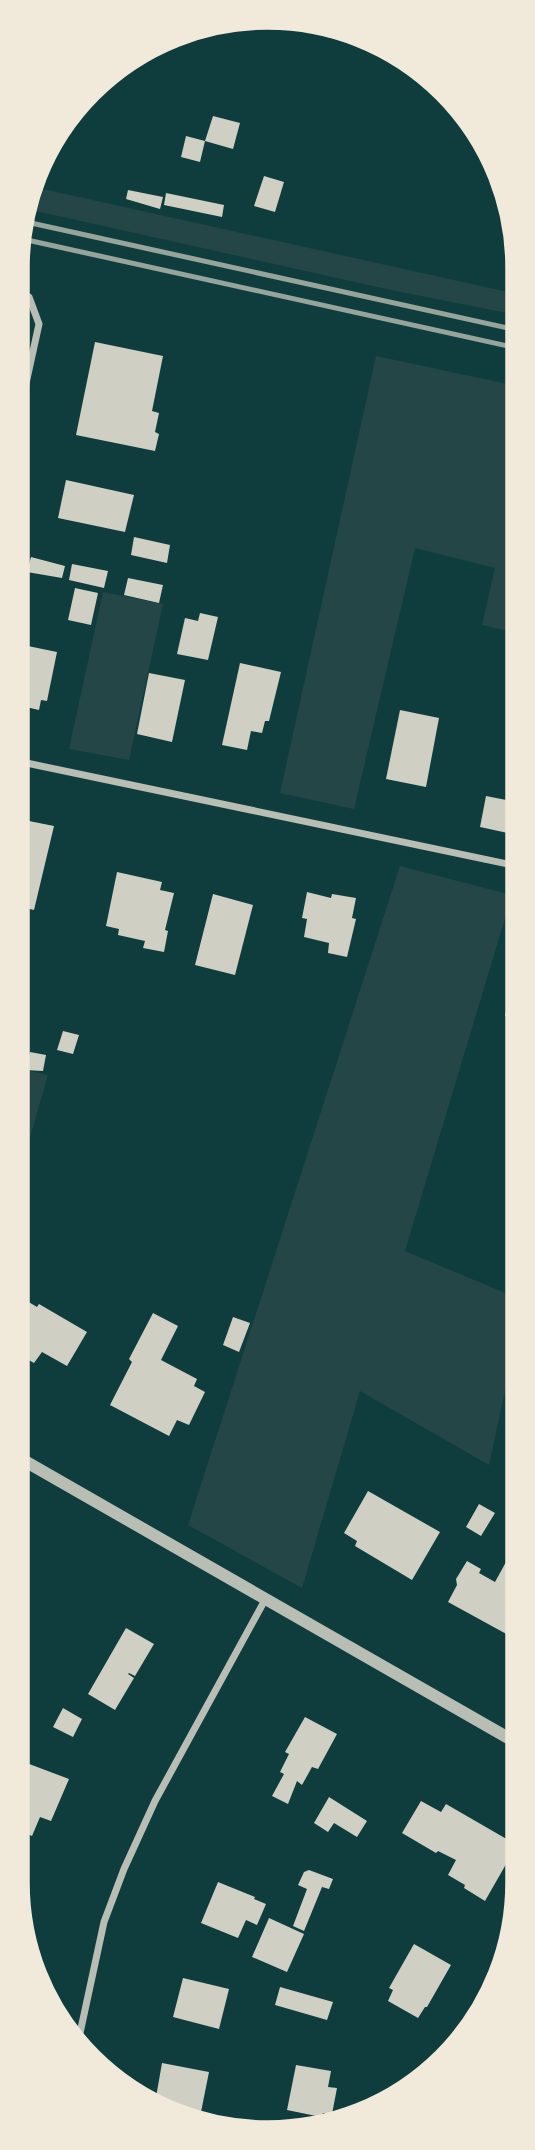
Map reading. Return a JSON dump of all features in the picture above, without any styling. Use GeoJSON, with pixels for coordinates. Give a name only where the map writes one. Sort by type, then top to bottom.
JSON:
{"type":"FeatureCollection","features":[{"type":"Feature","properties":{"kind":"street"},"geometry":{"type":"LineString","coordinates":[[28,296],[39,324],[28,375]]}},
{"type":"Feature","properties":{"kind":"street"},"geometry":{"type":"LineString","coordinates":[[28,763],[507,864]]}},
{"type":"Feature","properties":{"kind":"street"},"geometry":{"type":"LineString","coordinates":[[28,1463],[507,1737]]}},
{"type":"Feature","properties":{"kind":"street"},"geometry":{"type":"LineString","coordinates":[[81,2033],[104,1922],[124,1869],[155,1801],[266,1598]]}},
{"type":"Feature","properties":{"kind":"shaded area"},"geometry":{"type":"Polygon","coordinates":[[[42,189],[507,292],[507,313],[36,211],[42,189]]]}},
{"type":"Feature","properties":{"kind":"shaded area"},"geometry":{"type":"Polygon","coordinates":[[[376,356],[507,384],[507,631],[482,625],[495,568],[415,548],[354,809],[280,793],[376,356]]]}},
{"type":"Feature","properties":{"kind":"shaded area"},"geometry":{"type":"Polygon","coordinates":[[[103,592],[163,604],[129,760],[69,749],[103,592]]]}},
{"type":"Feature","properties":{"kind":"shaded area"},"geometry":{"type":"Polygon","coordinates":[[[400,866],[507,894],[507,912],[405,1251],[507,1294],[507,1381],[489,1465],[360,1391],[302,1588],[188,1525],[400,866]]]}},
{"type":"Feature","properties":{"kind":"shaded area"},"geometry":{"type":"Polygon","coordinates":[[[28,1070],[48,1075],[28,1144],[28,1070]]]}},
{"type":"Feature","properties":{"kind":"building"},"geometry":{"type":"Polygon","coordinates":[[[213,116],[240,123],[233,149],[205,141],[213,116]]]}},
{"type":"Feature","properties":{"kind":"building"},"geometry":{"type":"Polygon","coordinates":[[[186,136],[205,141],[200,162],[181,157],[186,136]]]}},
{"type":"Feature","properties":{"kind":"building"},"geometry":{"type":"Polygon","coordinates":[[[264,176],[284,182],[275,212],[254,206],[264,176]]]}},
{"type":"Feature","properties":{"kind":"building"},"geometry":{"type":"Polygon","coordinates":[[[128,190],[163,197],[160,209],[126,199],[128,190]]]}},
{"type":"Feature","properties":{"kind":"building"},"geometry":{"type":"Polygon","coordinates":[[[166,193],[224,205],[222,217],[164,205],[166,193]]]}},
{"type":"Feature","properties":{"kind":"building"},"geometry":{"type":"Polygon","coordinates":[[[95,342],[163,356],[152,411],[159,413],[155,432],[159,434],[155,451],[76,435],[95,342]]]}},
{"type":"Feature","properties":{"kind":"building"},"geometry":{"type":"Polygon","coordinates":[[[66,480],[134,495],[125,532],[58,518],[66,480]]]}},
{"type":"Feature","properties":{"kind":"building"},"geometry":{"type":"Polygon","coordinates":[[[134,537],[170,545],[167,563],[131,555],[134,537]]]}},
{"type":"Feature","properties":{"kind":"building"},"geometry":{"type":"Polygon","coordinates":[[[31,557],[65,566],[62,578],[28,572],[31,557]]]}},
{"type":"Feature","properties":{"kind":"building"},"geometry":{"type":"Polygon","coordinates":[[[72,564],[108,571],[104,588],[69,580],[72,564]]]}},
{"type":"Feature","properties":{"kind":"building"},"geometry":{"type":"Polygon","coordinates":[[[128,578],[163,585],[159,603],[124,595],[128,578]]]}},
{"type":"Feature","properties":{"kind":"building"},"geometry":{"type":"Polygon","coordinates":[[[75,588],[98,593],[91,625],[68,620],[75,588]]]}},
{"type":"Feature","properties":{"kind":"building"},"geometry":{"type":"Polygon","coordinates":[[[200,613],[218,617],[208,660],[177,654],[185,618],[198,621],[200,613]]]}},
{"type":"Feature","properties":{"kind":"building"},"geometry":{"type":"Polygon","coordinates":[[[28,646],[57,652],[47,701],[41,700],[39,710],[28,708],[28,646]]]}},
{"type":"Feature","properties":{"kind":"building"},"geometry":{"type":"Polygon","coordinates":[[[240,663],[281,672],[269,721],[265,721],[262,733],[251,731],[247,750],[222,745],[240,663]]]}},
{"type":"Feature","properties":{"kind":"building"},"geometry":{"type":"Polygon","coordinates":[[[149,673],[185,680],[172,742],[137,734],[149,673]]]}},
{"type":"Feature","properties":{"kind":"building"},"geometry":{"type":"Polygon","coordinates":[[[400,710],[439,718],[426,787],[386,779],[400,710]]]}},
{"type":"Feature","properties":{"kind":"building"},"geometry":{"type":"Polygon","coordinates":[[[486,796],[507,800],[507,833],[480,827],[486,796]]]}},
{"type":"Feature","properties":{"kind":"building"},"geometry":{"type":"Polygon","coordinates":[[[28,821],[54,826],[34,910],[28,909],[28,821]]]}},
{"type":"Feature","properties":{"kind":"building"},"geometry":{"type":"Polygon","coordinates":[[[117,872],[162,882],[160,890],[174,893],[165,930],[168,931],[164,952],[143,948],[145,941],[118,935],[119,929],[106,926],[117,872]]]}},
{"type":"Feature","properties":{"kind":"building"},"geometry":{"type":"Polygon","coordinates":[[[307,892],[331,898],[332,894],[356,898],[352,918],[356,919],[347,957],[328,953],[329,943],[304,937],[307,919],[302,918],[307,892]]]}},
{"type":"Feature","properties":{"kind":"building"},"geometry":{"type":"Polygon","coordinates":[[[213,894],[253,905],[235,975],[195,965],[213,894]]]}},
{"type":"Feature","properties":{"kind":"building"},"geometry":{"type":"Polygon","coordinates":[[[63,1031],[79,1035],[73,1054],[57,1050],[63,1031]]]}},
{"type":"Feature","properties":{"kind":"building"},"geometry":{"type":"Polygon","coordinates":[[[30,1052],[46,1055],[43,1071],[28,1070],[30,1052]]]}},
{"type":"Feature","properties":{"kind":"building"},"geometry":{"type":"Polygon","coordinates":[[[28,1302],[37,1307],[39,1304],[87,1332],[67,1366],[42,1352],[34,1363],[28,1360],[28,1302]]]}},
{"type":"Feature","properties":{"kind":"building"},"geometry":{"type":"Polygon","coordinates":[[[153,1313],[178,1326],[161,1360],[197,1379],[194,1386],[205,1392],[189,1425],[177,1420],[169,1436],[110,1405],[132,1362],[129,1359],[153,1313]]]}},
{"type":"Feature","properties":{"kind":"building"},"geometry":{"type":"Polygon","coordinates":[[[233,1317],[250,1323],[239,1352],[223,1345],[233,1317]]]}},
{"type":"Feature","properties":{"kind":"building"},"geometry":{"type":"Polygon","coordinates":[[[368,1491],[440,1532],[412,1580],[355,1546],[357,1541],[344,1533],[368,1491]]]}},
{"type":"Feature","properties":{"kind":"building"},"geometry":{"type":"Polygon","coordinates":[[[479,1504],[495,1513],[481,1536],[466,1527],[479,1504]]]}},
{"type":"Feature","properties":{"kind":"building"},"geometry":{"type":"Polygon","coordinates":[[[467,1561],[481,1569],[479,1573],[495,1582],[507,1563],[507,1634],[448,1602],[457,1585],[456,1579],[467,1561]]]}},
{"type":"Feature","properties":{"kind":"building"},"geometry":{"type":"Polygon","coordinates":[[[126,1628],[154,1644],[135,1676],[128,1674],[134,1678],[115,1710],[88,1694],[126,1628]]]}},
{"type":"Feature","properties":{"kind":"building"},"geometry":{"type":"Polygon","coordinates":[[[63,1708],[82,1719],[73,1737],[53,1727],[63,1708]]]}},
{"type":"Feature","properties":{"kind":"building"},"geometry":{"type":"Polygon","coordinates":[[[305,1717],[337,1734],[318,1769],[312,1767],[302,1785],[297,1781],[288,1804],[272,1796],[284,1774],[280,1772],[289,1754],[285,1752],[305,1717]]]}},
{"type":"Feature","properties":{"kind":"building"},"geometry":{"type":"Polygon","coordinates":[[[28,1764],[69,1779],[51,1821],[40,1817],[32,1836],[28,1834],[28,1764]]]}},
{"type":"Feature","properties":{"kind":"building"},"geometry":{"type":"Polygon","coordinates":[[[329,1797],[367,1821],[357,1837],[334,1823],[328,1832],[314,1823],[329,1797]]]}},
{"type":"Feature","properties":{"kind":"building"},"geometry":{"type":"Polygon","coordinates":[[[421,1801],[441,1812],[446,1804],[507,1839],[507,1862],[485,1901],[448,1875],[456,1860],[438,1851],[436,1853],[402,1833],[421,1801]]]}},
{"type":"Feature","properties":{"kind":"building"},"geometry":{"type":"Polygon","coordinates":[[[309,1870],[333,1879],[329,1889],[322,1887],[304,1931],[293,1926],[307,1889],[298,1885],[304,1872],[309,1870]]]}},
{"type":"Feature","properties":{"kind":"building"},"geometry":{"type":"Polygon","coordinates":[[[218,1882],[266,1904],[257,1925],[246,1920],[238,1938],[201,1923],[218,1882]]]}},
{"type":"Feature","properties":{"kind":"building"},"geometry":{"type":"Polygon","coordinates":[[[269,1918],[304,1934],[287,1972],[252,1957],[269,1918]]]}},
{"type":"Feature","properties":{"kind":"building"},"geometry":{"type":"Polygon","coordinates":[[[414,1944],[451,1965],[418,2018],[388,2001],[393,1990],[389,1988],[414,1944]]]}},
{"type":"Feature","properties":{"kind":"building"},"geometry":{"type":"Polygon","coordinates":[[[183,1978],[229,1989],[219,2029],[173,2017],[183,1978]]]}},
{"type":"Feature","properties":{"kind":"building"},"geometry":{"type":"Polygon","coordinates":[[[280,1987],[333,2002],[327,2020],[275,2005],[280,1987]]]}},
{"type":"Feature","properties":{"kind":"building"},"geometry":{"type":"Polygon","coordinates":[[[162,2063],[209,2072],[201,2112],[157,2094],[162,2063]]]}},
{"type":"Feature","properties":{"kind":"building"},"geometry":{"type":"Polygon","coordinates":[[[296,2065],[331,2071],[328,2087],[337,2088],[332,2113],[318,2116],[287,2110],[296,2065]]]}},
{"type":"Feature","properties":{"kind":"railway"},"geometry":{"type":"LineString","coordinates":[[33,223],[507,328]]}},
{"type":"Feature","properties":{"kind":"railway"},"geometry":{"type":"LineString","coordinates":[[30,241],[507,346]]}}]}
